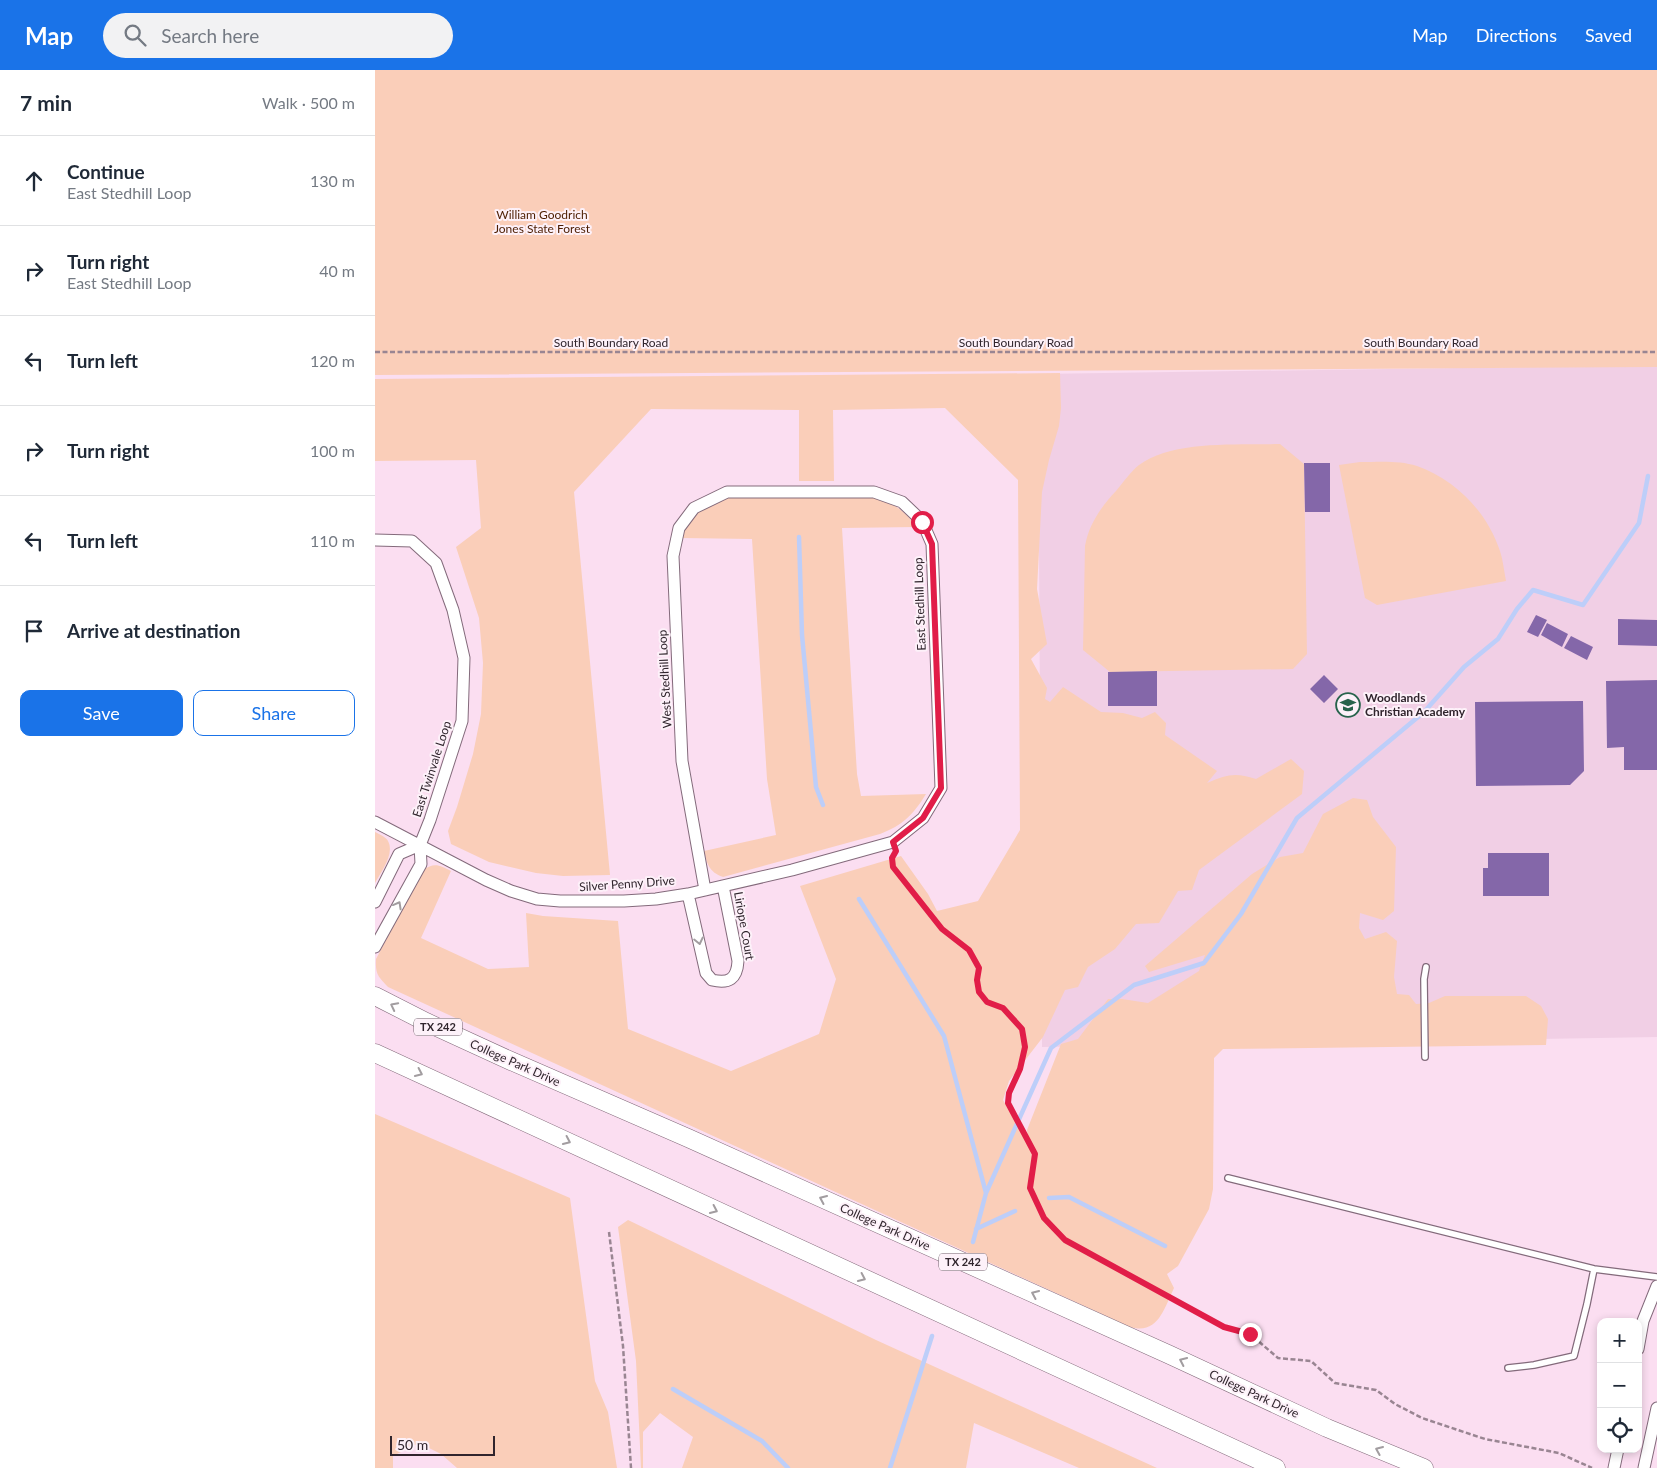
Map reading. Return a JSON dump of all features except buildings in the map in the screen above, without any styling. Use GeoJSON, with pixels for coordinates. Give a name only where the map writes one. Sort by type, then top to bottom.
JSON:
{"type":"FeatureCollection","features":[{"type":"Feature","properties":{"kind":"main road","name":"College Park Drive"},"geometry":{"type":"LineString","coordinates":[[375,996],[511,1062],[706,1146],[1170,1355],[1327,1428],[1425,1468]]}},
{"type":"Feature","properties":{"kind":"main road"},"geometry":{"type":"LineString","coordinates":[[375,1053],[1276,1468]]}},
{"type":"Feature","properties":{"kind":"street","name":"East Stedhill Loop"},"geometry":{"type":"LineString","coordinates":[[727,492],[874,492],[902,502],[922,522],[932,544],[941,788],[923,818],[893,842]]}},
{"type":"Feature","properties":{"kind":"street","name":"West Stedhill Loop"},"geometry":{"type":"LineString","coordinates":[[705,890],[682,761],[673,556],[679,528],[694,508],[727,492]]}},
{"type":"Feature","properties":{"kind":"street","name":"East Twinvale Loop"},"geometry":{"type":"LineString","coordinates":[[375,540],[412,541],[436,563],[453,610],[465,658],[462,721],[420,845],[421,864],[375,947]]}},
{"type":"Feature","properties":{"kind":"street","name":"Silver Penny Drive"},"geometry":{"type":"LineString","coordinates":[[375,822],[486,880],[511,891],[537,899],[559,901],[624,901],[688,894],[792,870],[893,842]]}},
{"type":"Feature","properties":{"kind":"street"},"geometry":{"type":"LineString","coordinates":[[375,902],[399,854],[420,845]]}},
{"type":"Feature","properties":{"kind":"street","name":"Liriope Court"},"geometry":{"type":"LineString","coordinates":[[688,894],[707,974],[712,980],[725,982],[732,979],[737,971],[738,961],[723,886]]}},
{"type":"Feature","properties":{"kind":"street"},"geometry":{"type":"LineString","coordinates":[[1642,1327],[1657,1286]]}},
{"type":"Feature","properties":{"kind":"street"},"geometry":{"type":"LineString","coordinates":[[1644,1468],[1657,1408]]}},
{"type":"Feature","properties":{"kind":"street"},"geometry":{"type":"LineString","coordinates":[[1615,1468],[1617,1453]]}},
{"type":"Feature","properties":{"kind":"lane"},"geometry":{"type":"LineString","coordinates":[[1425,1057],[1424,979],[1426,967]]}},
{"type":"Feature","properties":{"kind":"lane"},"geometry":{"type":"LineString","coordinates":[[1228,1178],[1594,1269],[1657,1277]]}},
{"type":"Feature","properties":{"kind":"lane"},"geometry":{"type":"LineString","coordinates":[[1508,1368],[1535,1365],[1573,1356],[1594,1269]]}},
{"type":"Feature","properties":{"kind":"path","name":"South Boundary Road"},"geometry":{"type":"LineString","coordinates":[[375,352],[1657,352]]}},
{"type":"Feature","properties":{"kind":"path"},"geometry":{"type":"LineString","coordinates":[[893,842],[896,851],[892,858],[893,867],[942,929],[969,950],[979,968],[977,980],[979,992],[987,1002],[1003,1008],[1022,1029],[1025,1047],[1020,1069],[1009,1093],[1008,1103],[1035,1154],[1030,1188],[1044,1218],[1065,1240],[1224,1327],[1250,1334],[1278,1358],[1311,1361],[1335,1382],[1376,1390],[1395,1404],[1421,1418],[1485,1439],[1559,1453],[1592,1468]]}},
{"type":"Feature","properties":{"kind":"path"},"geometry":{"type":"LineString","coordinates":[[609,1232],[623,1346],[631,1468]]}},
{"type":"Feature","properties":{"kind":"shaded area","name":"Woodlands Christian Academy"},"geometry":{"type":"Polygon","coordinates":[[[1657,365],[1657,1037],[1042,1047],[1038,374],[1657,365]]]}},
{"type":"Feature","properties":{"kind":"green space","name":"William Goodrich Jones State Forest"},"geometry":{"type":"Polygon","coordinates":[[[375,70],[1657,70],[1657,367],[375,375],[375,70]]]}},
{"type":"Feature","properties":{"kind":"green space"},"geometry":{"type":"Polygon","coordinates":[[[1060,373],[1061,408],[1059,426],[1042,492],[1037,589],[1047,644],[1031,659],[1047,688],[1045,699],[1050,702],[1063,687],[1101,712],[1123,713],[1142,718],[1155,712],[1166,723],[1165,735],[1217,771],[1207,783],[1231,775],[1256,779],[1291,759],[1304,771],[1302,794],[1199,870],[1192,890],[1178,891],[1159,923],[1136,924],[1115,949],[1088,967],[1078,987],[1065,990],[1043,1037],[1009,1081],[1003,1100],[1029,1146],[1027,1130],[1061,1044],[1078,1039],[1108,999],[1148,1003],[1199,971],[1205,955],[1149,972],[1145,966],[1252,874],[1280,857],[1303,853],[1323,814],[1353,798],[1367,800],[1373,817],[1396,847],[1394,911],[1383,920],[1360,913],[1359,928],[1365,939],[1386,932],[1397,941],[1394,977],[1397,994],[1409,995],[1416,1004],[1429,1003],[1445,996],[1526,996],[1541,1006],[1548,1019],[1546,1045],[1223,1049],[1214,1058],[1213,1189],[1209,1209],[1178,1266],[1167,1274],[1174,1288],[1163,1312],[1154,1324],[1140,1328],[1130,1327],[388,987],[380,978],[376,969],[376,959],[423,870],[434,865],[440,866],[451,871],[421,938],[488,969],[529,967],[526,913],[543,916],[618,921],[628,1029],[731,1071],[819,1034],[836,979],[800,886],[901,856],[928,894],[937,911],[978,901],[1020,830],[1018,480],[945,408],[833,410],[834,481],[799,481],[799,410],[651,409],[574,492],[610,875],[563,876],[536,873],[489,862],[451,844],[448,831],[473,754],[481,714],[483,663],[479,618],[456,547],[481,528],[476,460],[375,461],[375,379],[1060,373]]]}},
{"type":"Feature","properties":{"kind":"green space"},"geometry":{"type":"Polygon","coordinates":[[[1226,444],[1280,444],[1304,464],[1307,654],[1293,669],[1110,672],[1083,650],[1085,546],[1087,538],[1093,523],[1105,503],[1133,471],[1153,457],[1169,451],[1226,444]]]}},
{"type":"Feature","properties":{"kind":"green space"},"geometry":{"type":"Polygon","coordinates":[[[1360,462],[1410,464],[1431,472],[1457,489],[1468,499],[1487,523],[1501,554],[1506,581],[1377,605],[1365,598],[1339,465],[1360,462]]]}},
{"type":"Feature","properties":{"kind":"green space"},"geometry":{"type":"Polygon","coordinates":[[[732,497],[874,497],[898,508],[916,527],[842,528],[857,774],[861,796],[926,794],[917,808],[907,818],[895,827],[880,834],[723,877],[709,867],[704,851],[776,835],[767,779],[752,539],[681,538],[690,522],[701,510],[714,502],[732,497]]]}},
{"type":"Feature","properties":{"kind":"green space"},"geometry":{"type":"Polygon","coordinates":[[[375,832],[387,840],[390,852],[375,883],[375,832]]]}},
{"type":"Feature","properties":{"kind":"green space"},"geometry":{"type":"Polygon","coordinates":[[[375,1114],[570,1198],[595,1381],[608,1412],[617,1468],[457,1468],[441,1454],[419,1443],[393,1456],[393,1468],[375,1468],[375,1114]]]}},
{"type":"Feature","properties":{"kind":"green space"},"geometry":{"type":"Polygon","coordinates":[[[628,1220],[876,1340],[1157,1468],[1079,1468],[974,1423],[966,1468],[682,1468],[693,1437],[660,1413],[643,1432],[643,1468],[641,1468],[636,1361],[618,1227],[628,1220]]]}},
{"type":"Feature","properties":{"kind":"waterway"},"geometry":{"type":"LineString","coordinates":[[986,1193],[1051,1048],[1134,985],[1204,963],[1241,914],[1297,818],[1424,712],[1464,667],[1498,639],[1517,609],[1533,590],[1583,605],[1639,523],[1648,476]]}},
{"type":"Feature","properties":{"kind":"waterway"},"geometry":{"type":"LineString","coordinates":[[799,537],[802,635],[816,787],[823,805]]}},
{"type":"Feature","properties":{"kind":"waterway"},"geometry":{"type":"LineString","coordinates":[[859,899],[944,1036],[986,1193],[973,1242]]}},
{"type":"Feature","properties":{"kind":"waterway"},"geometry":{"type":"LineString","coordinates":[[1049,1198],[1069,1197],[1165,1246]]}},
{"type":"Feature","properties":{"kind":"waterway"},"geometry":{"type":"LineString","coordinates":[[976,1229],[1015,1211]]}},
{"type":"Feature","properties":{"kind":"waterway"},"geometry":{"type":"LineString","coordinates":[[890,1468],[932,1336]]}},
{"type":"Feature","properties":{"kind":"waterway"},"geometry":{"type":"LineString","coordinates":[[673,1389],[762,1441],[788,1468]]}},
{"type":"Feature","properties":{"kind":"place","name":"Woodlands Christian Academy"},"geometry":{"type":"Point","coordinates":[1348,705]}},
{"type":"Feature","properties":{"kind":"route"},"geometry":{"type":"LineString","coordinates":[[922,522],[932,544],[941,788],[923,818],[893,842],[896,851],[892,858],[893,867],[942,929],[969,950],[979,968],[977,980],[979,992],[987,1002],[1003,1008],[1022,1029],[1025,1047],[1020,1069],[1009,1093],[1008,1103],[1035,1154],[1030,1188],[1044,1218],[1065,1240],[1224,1327],[1250,1334]]}}]}
